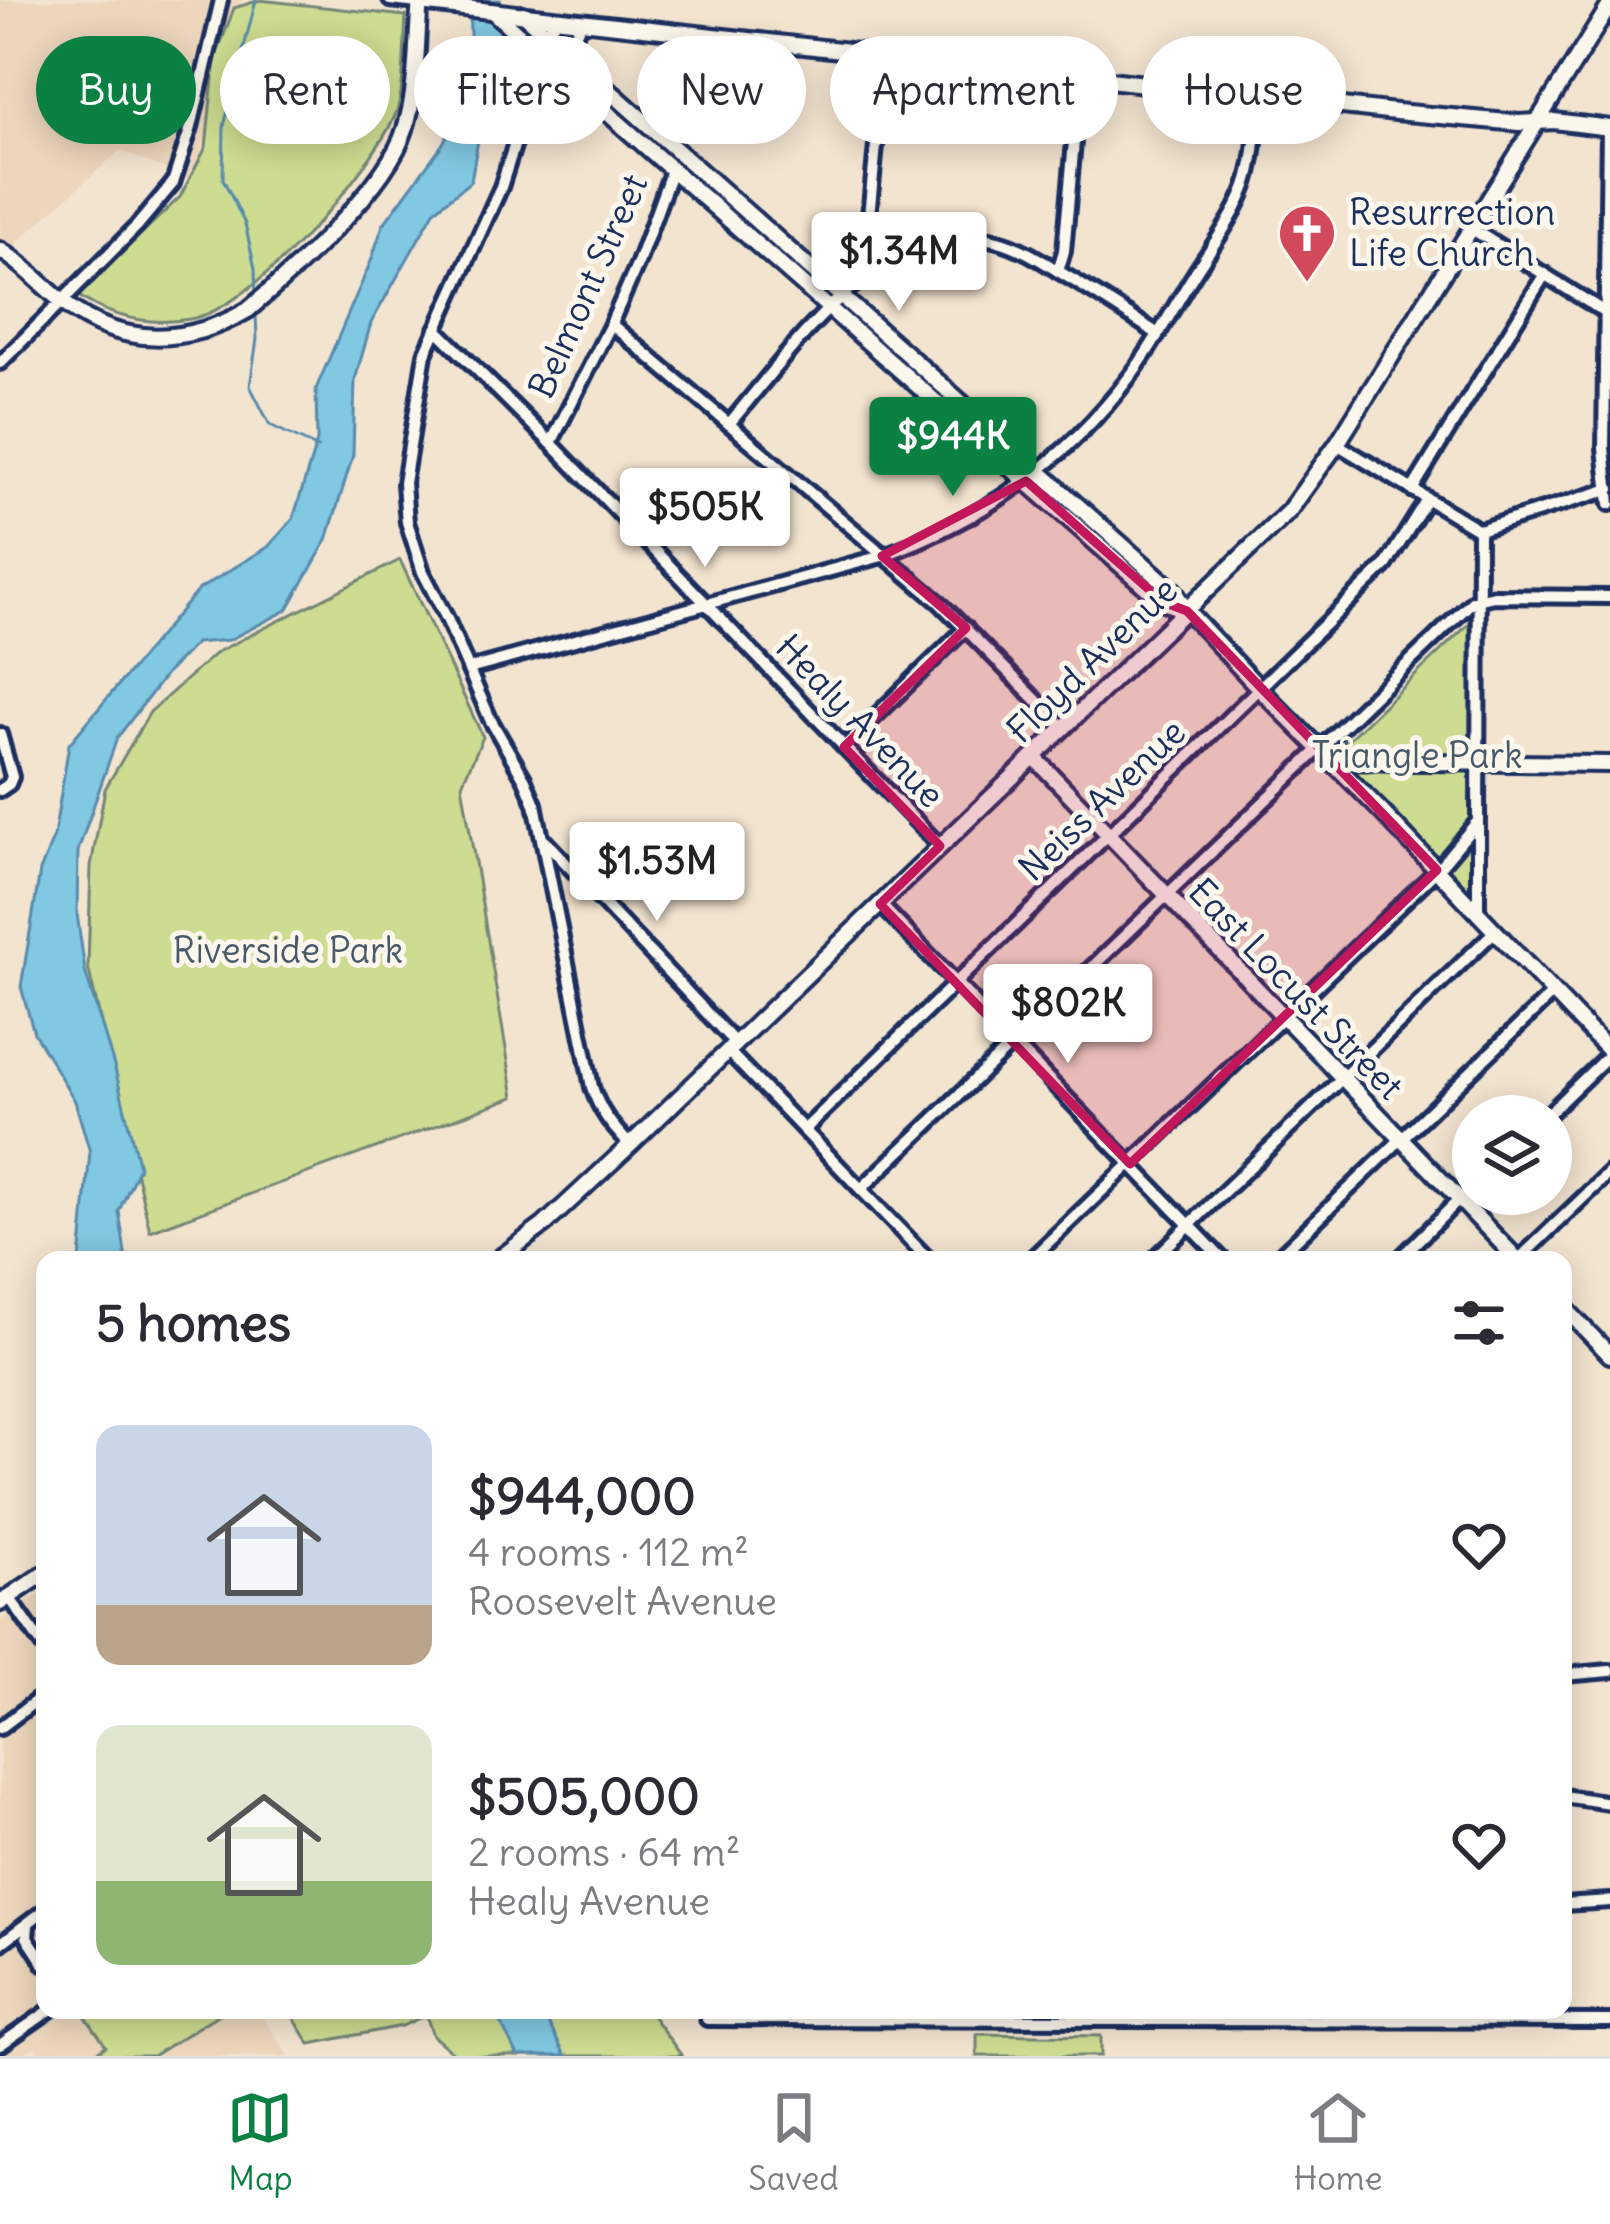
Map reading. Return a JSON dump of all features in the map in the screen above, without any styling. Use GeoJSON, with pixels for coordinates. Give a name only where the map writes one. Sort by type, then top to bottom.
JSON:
{"type":"FeatureCollection","features":[{"type":"Feature","properties":{"kind":"street"},"geometry":{"type":"LineString","coordinates":[[0,363],[173,183],[221,0]]}},
{"type":"Feature","properties":{"kind":"street"},"geometry":{"type":"LineString","coordinates":[[390,0],[830,49]]}},
{"type":"Feature","properties":{"kind":"street"},"geometry":{"type":"LineString","coordinates":[[0,250],[86,317],[133,335],[159,338],[208,330],[248,310],[375,185],[393,158],[410,116],[420,2]]}},
{"type":"Feature","properties":{"kind":"street","name":"Floyd Avenue"},"geometry":{"type":"LineString","coordinates":[[509,1251],[630,1145],[1289,511],[1337,444],[1610,5]]}},
{"type":"Feature","properties":{"kind":"street"},"geometry":{"type":"LineString","coordinates":[[514,17],[548,36]]}},
{"type":"Feature","properties":{"kind":"street"},"geometry":{"type":"LineString","coordinates":[[514,17],[528,36]]}},
{"type":"Feature","properties":{"kind":"street"},"geometry":{"type":"LineString","coordinates":[[546,34],[558,18]]}},
{"type":"Feature","properties":{"kind":"street"},"geometry":{"type":"LineString","coordinates":[[575,36],[581,21]]}},
{"type":"Feature","properties":{"kind":"street"},"geometry":{"type":"LineString","coordinates":[[613,94],[1174,591],[1186,611],[1610,1053],[1567,1095]]}},
{"type":"Feature","properties":{"kind":"street"},"geometry":{"type":"LineString","coordinates":[[1346,106],[1609,128],[1604,448],[1610,505]]}},
{"type":"Feature","properties":{"kind":"street"},"geometry":{"type":"LineString","coordinates":[[613,117],[1163,602],[1186,611]]}},
{"type":"Feature","properties":{"kind":"street"},"geometry":{"type":"LineString","coordinates":[[515,144],[501,187],[436,328],[420,374],[406,458],[407,522],[423,572],[535,804],[592,1087],[607,1121],[630,1145]]}},
{"type":"Feature","properties":{"kind":"street"},"geometry":{"type":"LineString","coordinates":[[840,295],[864,236],[877,144]]}},
{"type":"Feature","properties":{"kind":"street"},"geometry":{"type":"LineString","coordinates":[[1058,271],[1074,144]]}},
{"type":"Feature","properties":{"kind":"street"},"geometry":{"type":"LineString","coordinates":[[469,670],[882,556],[957,524],[1026,481],[1100,413],[1133,372],[1238,202],[1246,186],[1252,144]]}},
{"type":"Feature","properties":{"kind":"street","name":"Belmont Street"},"geometry":{"type":"LineString","coordinates":[[550,442],[611,324],[678,153]]}},
{"type":"Feature","properties":{"kind":"street"},"geometry":{"type":"LineString","coordinates":[[1472,229],[1606,314]]}},
{"type":"Feature","properties":{"kind":"street"},"geometry":{"type":"LineString","coordinates":[[864,236],[893,257]]}},
{"type":"Feature","properties":{"kind":"street"},"geometry":{"type":"LineString","coordinates":[[729,424],[840,295],[893,257],[933,241],[980,237],[1025,251],[1158,334]]}},
{"type":"Feature","properties":{"kind":"street"},"geometry":{"type":"LineString","coordinates":[[1412,490],[1545,274]]}},
{"type":"Feature","properties":{"kind":"street"},"geometry":{"type":"LineString","coordinates":[[611,324],[966,628],[1064,728]]}},
{"type":"Feature","properties":{"kind":"street","name":"Healy Avenue"},"geometry":{"type":"LineString","coordinates":[[436,328],[940,846]]}},
{"type":"Feature","properties":{"kind":"street"},"geometry":{"type":"LineString","coordinates":[[1337,444],[1479,530],[1609,489]]}},
{"type":"Feature","properties":{"kind":"street","name":"Neiss Avenue"},"geometry":{"type":"LineString","coordinates":[[804,1130],[1386,566],[1427,500]]}},
{"type":"Feature","properties":{"kind":"street"},"geometry":{"type":"LineString","coordinates":[[1478,915],[1479,530]]}},
{"type":"Feature","properties":{"kind":"street"},"geometry":{"type":"LineString","coordinates":[[861,1189],[1166,897],[1323,755],[1448,623],[1478,599],[1610,597]]}},
{"type":"Feature","properties":{"kind":"street"},"geometry":{"type":"LineString","coordinates":[[844,747],[966,628]]}},
{"type":"Feature","properties":{"kind":"street"},"geometry":{"type":"LineString","coordinates":[[0,734],[12,777],[0,790]]}},
{"type":"Feature","properties":{"kind":"street"},"geometry":{"type":"LineString","coordinates":[[1323,755],[1610,764]]}},
{"type":"Feature","properties":{"kind":"street","name":"East Locust Street"},"geometry":{"type":"LineString","coordinates":[[1034,757],[1452,1193]]}},
{"type":"Feature","properties":{"kind":"street"},"geometry":{"type":"LineString","coordinates":[[1039,1251],[1437,870],[1478,821]]}},
{"type":"Feature","properties":{"kind":"street"},"geometry":{"type":"LineString","coordinates":[[542,839],[804,1130],[920,1251]]}},
{"type":"Feature","properties":{"kind":"street"},"geometry":{"type":"LineString","coordinates":[[880,904],[1215,1251]]}},
{"type":"Feature","properties":{"kind":"street"},"geometry":{"type":"LineString","coordinates":[[1163,1251],[1494,932]]}},
{"type":"Feature","properties":{"kind":"street"},"geometry":{"type":"LineString","coordinates":[[1284,1251],[1553,993]]}},
{"type":"Feature","properties":{"kind":"street"},"geometry":{"type":"LineString","coordinates":[[1527,1251],[1610,1172]]}},
{"type":"Feature","properties":{"kind":"street"},"geometry":{"type":"LineString","coordinates":[[1407,1251],[1452,1207]]}},
{"type":"Feature","properties":{"kind":"street","name":"East Locust Street"},"geometry":{"type":"LineString","coordinates":[[1474,1215],[1509,1251]]}},
{"type":"Feature","properties":{"kind":"street"},"geometry":{"type":"LineString","coordinates":[[1572,1315],[1610,1355]]}},
{"type":"Feature","properties":{"kind":"street"},"geometry":{"type":"LineString","coordinates":[[36,1580],[4,1600],[36,1638]]}},
{"type":"Feature","properties":{"kind":"street"},"geometry":{"type":"LineString","coordinates":[[1572,1674],[1610,1671]]}},
{"type":"Feature","properties":{"kind":"street"},"geometry":{"type":"LineString","coordinates":[[0,1728],[36,1703]]}},
{"type":"Feature","properties":{"kind":"street"},"geometry":{"type":"LineString","coordinates":[[1572,1797],[1610,1803]]}},
{"type":"Feature","properties":{"kind":"street"},"geometry":{"type":"LineString","coordinates":[[1572,1903],[1610,1901]]}},
{"type":"Feature","properties":{"kind":"street"},"geometry":{"type":"LineString","coordinates":[[0,1944],[36,1917]]}},
{"type":"Feature","properties":{"kind":"street"},"geometry":{"type":"LineString","coordinates":[[28,1924],[27,1937],[36,1951]]}},
{"type":"Feature","properties":{"kind":"street"},"geometry":{"type":"LineString","coordinates":[[0,2045],[37,2019]]}},
{"type":"Feature","properties":{"kind":"street"},"geometry":{"type":"LineString","coordinates":[[1305,2019],[1339,2023],[1610,2021]]}},
{"type":"Feature","properties":{"kind":"street"},"geometry":{"type":"LineString","coordinates":[[1337,2019],[1339,2023]]}},
{"type":"Feature","properties":{"kind":"highlighted area"},"geometry":{"type":"Polygon","coordinates":[[[1026,481],[1163,602],[1187,611],[1437,870],[1130,1164],[880,904],[940,846],[844,747],[966,628],[882,556],[1026,481]]]}},
{"type":"Feature","properties":{"kind":"shaded area"},"geometry":{"type":"Polygon","coordinates":[[[0,0],[242,0],[232,36],[220,36],[220,81],[193,181],[120,150],[13,246],[0,240],[0,0]]]}},
{"type":"Feature","properties":{"kind":"shaded area"},"geometry":{"type":"Polygon","coordinates":[[[36,1597],[36,2019],[87,2019],[106,2047],[91,2056],[42,2056],[35,2047],[21,2056],[0,2056],[0,1620],[36,1597]]]}},
{"type":"Feature","properties":{"kind":"shaded area"},"geometry":{"type":"Polygon","coordinates":[[[212,2019],[264,2019],[289,2056],[154,2056],[212,2019]]]}},
{"type":"Feature","properties":{"kind":"green space"},"geometry":{"type":"Polygon","coordinates":[[[260,0],[406,16],[402,82],[390,125],[390,36],[224,36],[234,8],[260,0]]]}},
{"type":"Feature","properties":{"kind":"green space"},"geometry":{"type":"Polygon","coordinates":[[[220,46],[220,144],[379,144],[306,236],[246,291],[216,310],[190,319],[159,321],[117,315],[90,303],[77,295],[180,197],[206,147],[220,46]]]}},
{"type":"Feature","properties":{"kind":"green space","name":"Riverside Park"},"geometry":{"type":"Polygon","coordinates":[[[400,560],[483,737],[462,784],[514,1097],[150,1231],[88,967],[91,866],[105,789],[150,712],[217,652],[400,560]]]}},
{"type":"Feature","properties":{"kind":"green space","name":"Triangle Park"},"geometry":{"type":"Polygon","coordinates":[[[1473,620],[1478,901],[1333,754],[1473,620]]]}},
{"type":"Feature","properties":{"kind":"green space"},"geometry":{"type":"Polygon","coordinates":[[[87,2019],[211,2019],[153,2056],[91,2056],[106,2046],[87,2019]]]}},
{"type":"Feature","properties":{"kind":"green space"},"geometry":{"type":"Polygon","coordinates":[[[295,2019],[417,2019],[402,2026],[310,2044],[295,2019]]]}},
{"type":"Feature","properties":{"kind":"green space"},"geometry":{"type":"Polygon","coordinates":[[[427,2019],[655,2019],[682,2056],[457,2056],[433,2036],[427,2019]]]}},
{"type":"Feature","properties":{"kind":"green space"},"geometry":{"type":"Polygon","coordinates":[[[977,2034],[1101,2036],[1101,2056],[977,2056],[977,2034]]]}},
{"type":"Feature","properties":{"kind":"water"},"geometry":{"type":"Polygon","coordinates":[[[469,0],[500,0],[504,36],[470,36],[469,0]]]}},
{"type":"Feature","properties":{"kind":"water"},"geometry":{"type":"Polygon","coordinates":[[[477,144],[471,181],[435,210],[371,323],[355,380],[353,455],[327,540],[287,610],[229,640],[196,643],[167,673],[117,738],[78,851],[77,914],[85,971],[139,1167],[119,1211],[125,1251],[81,1251],[90,1152],[75,1101],[34,1033],[21,987],[40,871],[54,836],[69,744],[198,590],[268,547],[293,519],[317,441],[316,389],[383,225],[442,145],[477,144]]]}},
{"type":"Feature","properties":{"kind":"water"},"geometry":{"type":"Polygon","coordinates":[[[499,2019],[546,2019],[565,2056],[518,2056],[499,2019]]]}},
{"type":"Feature","properties":{"kind":"waterway"},"geometry":{"type":"LineString","coordinates":[[256,0],[224,126],[223,179],[245,224],[256,298]]}},
{"type":"Feature","properties":{"kind":"waterway"},"geometry":{"type":"LineString","coordinates":[[256,313],[250,386],[270,425],[318,448]]}},
{"type":"Feature","properties":{"kind":"place","name":"Resurrection Life Church"},"geometry":{"type":"Point","coordinates":[1307,284]}}]}
